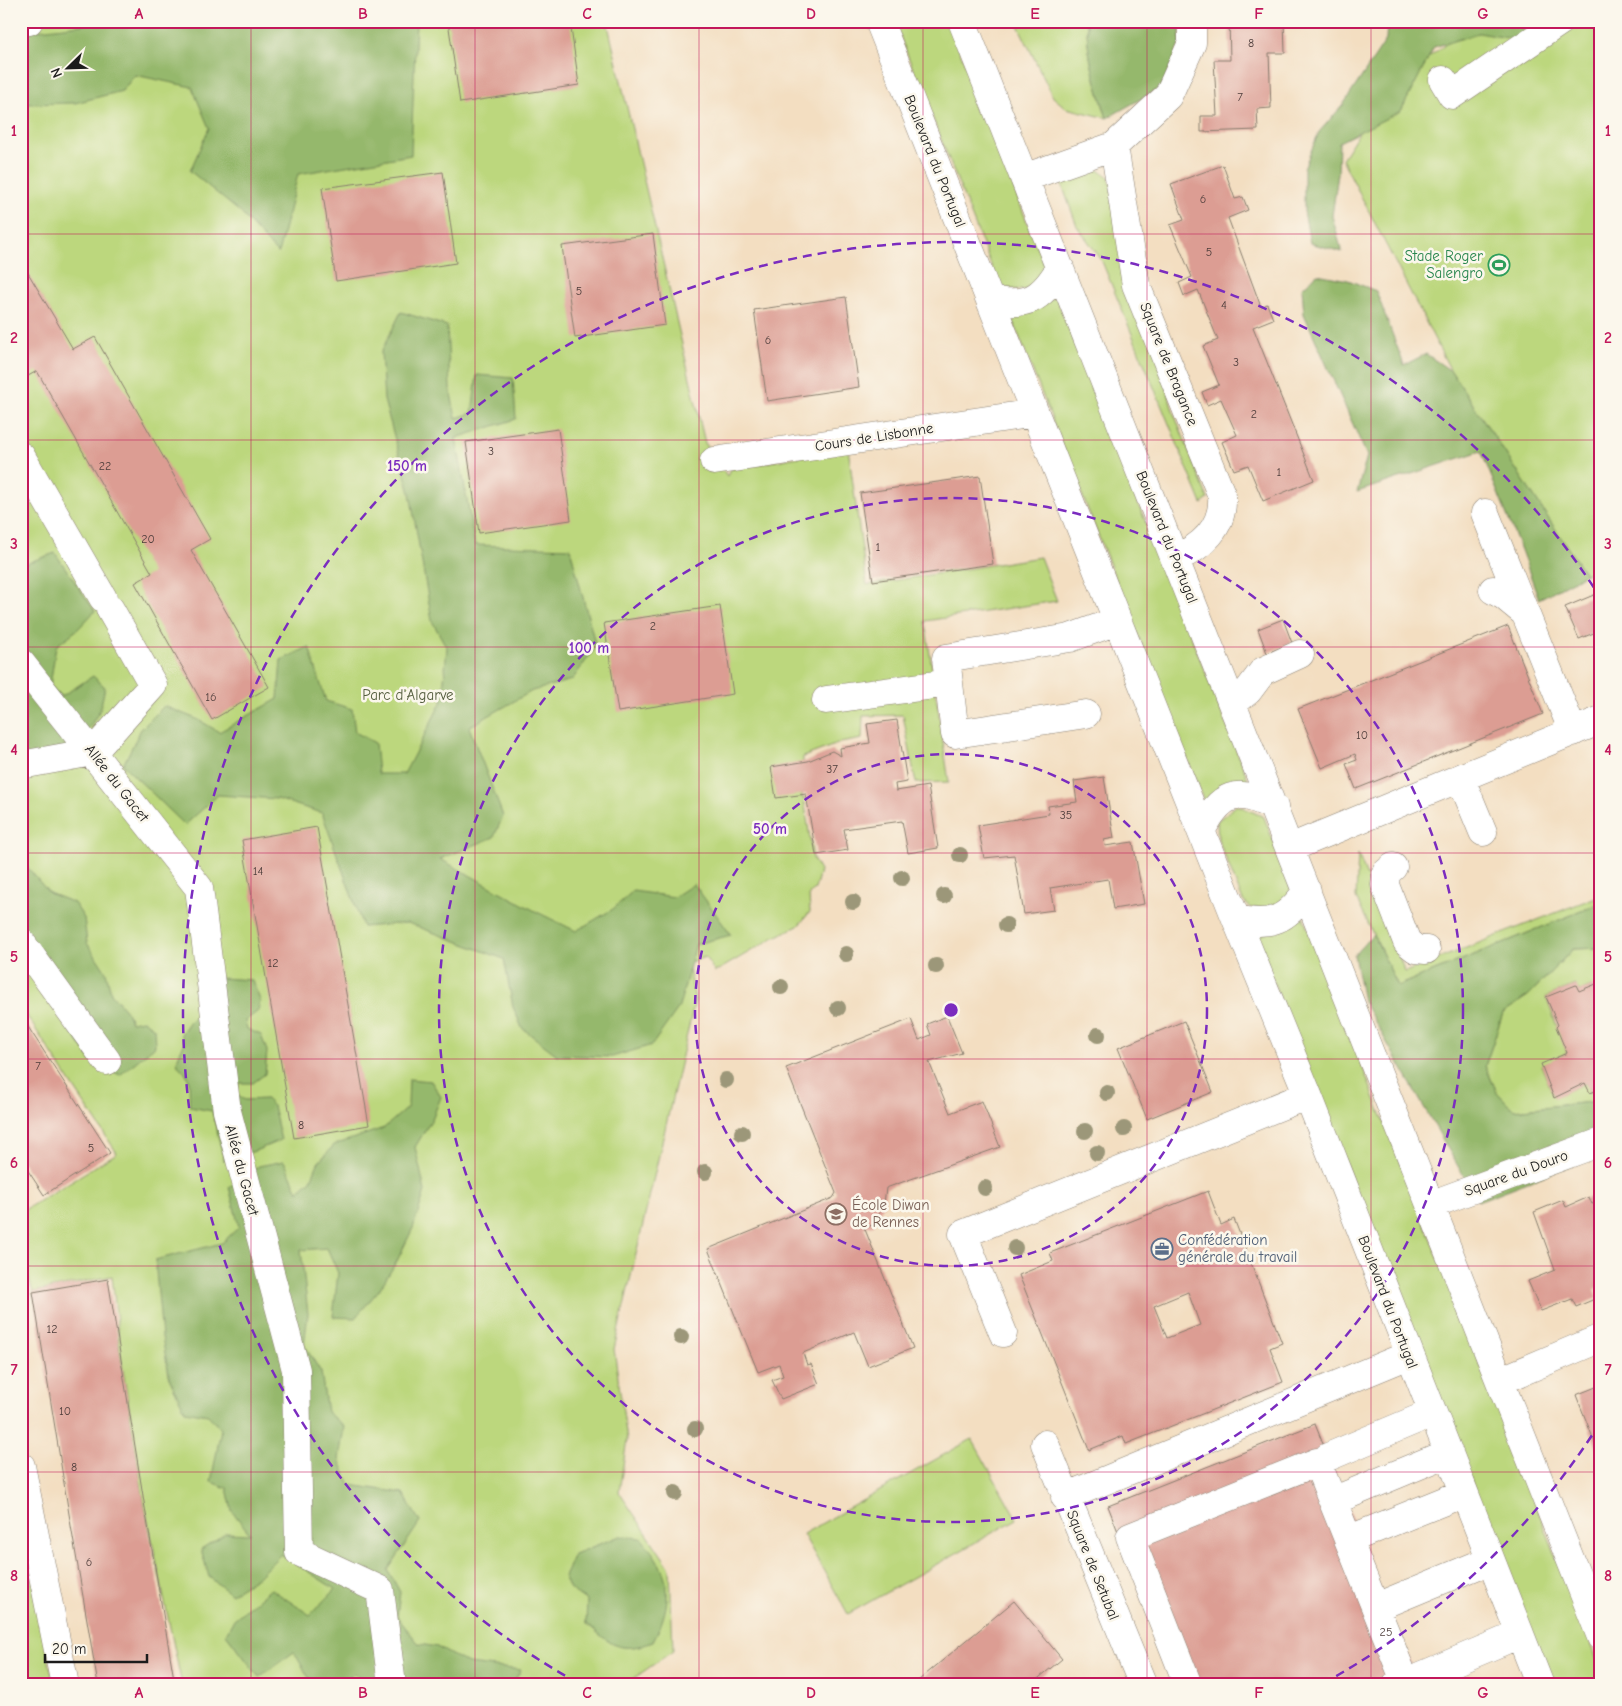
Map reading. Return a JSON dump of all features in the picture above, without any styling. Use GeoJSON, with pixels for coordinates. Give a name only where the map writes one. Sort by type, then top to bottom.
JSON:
{"type":"FeatureCollection","features":[{"type":"Feature","properties":{"kind":"street"},"geometry":{"type":"LineString","coordinates":[[21,22],[29,21]]}},
{"type":"Feature","properties":{"kind":"street","name":"Boulevard du Portugal"},"geometry":{"type":"LineString","coordinates":[[879,21],[1308,1095],[1540,1685]]}},
{"type":"Feature","properties":{"kind":"street","name":"Boulevard du Portugal"},"geometry":{"type":"LineString","coordinates":[[962,21],[1600,1631]]}},
{"type":"Feature","properties":{"kind":"street"},"geometry":{"type":"LineString","coordinates":[[1024,178],[1114,146],[1168,96],[1192,43],[1192,21]]}},
{"type":"Feature","properties":{"kind":"street"},"geometry":{"type":"LineString","coordinates":[[1443,80],[1452,95],[1561,21]]}},
{"type":"Feature","properties":{"kind":"street","name":"Square de Bragance"},"geometry":{"type":"LineString","coordinates":[[1114,146],[1136,285],[1222,496],[1223,508],[1212,534],[1194,550],[1176,558]]}},
{"type":"Feature","properties":{"kind":"street"},"geometry":{"type":"LineString","coordinates":[[990,300],[1019,303],[1031,300],[1042,294],[1060,268]]}},
{"type":"Feature","properties":{"kind":"street","name":"Cours de Lisbonne"},"geometry":{"type":"LineString","coordinates":[[714,461],[1035,413]]}},
{"type":"Feature","properties":{"kind":"street"},"geometry":{"type":"LineString","coordinates":[[21,456],[153,685],[93,752],[21,765]]}},
{"type":"Feature","properties":{"kind":"street"},"geometry":{"type":"LineString","coordinates":[[1485,513],[1573,732]]}},
{"type":"Feature","properties":{"kind":"street"},"geometry":{"type":"LineString","coordinates":[[1492,590],[1504,596],[1526,614]]}},
{"type":"Feature","properties":{"kind":"street"},"geometry":{"type":"LineString","coordinates":[[1086,714],[955,734],[946,658],[1070,638],[1118,621]]}},
{"type":"Feature","properties":{"kind":"street"},"geometry":{"type":"LineString","coordinates":[[1233,703],[1248,691],[1263,671],[1300,654]]}},
{"type":"Feature","properties":{"kind":"street","name":"Allée du Gacet"},"geometry":{"type":"LineString","coordinates":[[21,663],[199,888],[226,1111],[296,1370],[299,1552],[380,1590],[392,1685]]}},
{"type":"Feature","properties":{"kind":"street"},"geometry":{"type":"LineString","coordinates":[[826,700],[949,683]]}},
{"type":"Feature","properties":{"kind":"street"},"geometry":{"type":"LineString","coordinates":[[1290,848],[1601,720]]}},
{"type":"Feature","properties":{"kind":"street"},"geometry":{"type":"LineString","coordinates":[[1461,778],[1483,832]]}},
{"type":"Feature","properties":{"kind":"street"},"geometry":{"type":"LineString","coordinates":[[1201,831],[1217,805],[1228,798],[1240,795],[1254,797],[1274,807]]}},
{"type":"Feature","properties":{"kind":"street"},"geometry":{"type":"LineString","coordinates":[[1393,867],[1386,873],[1385,885],[1407,942],[1416,949],[1426,950]]}},
{"type":"Feature","properties":{"kind":"street"},"geometry":{"type":"LineString","coordinates":[[1236,918],[1253,923],[1275,921],[1287,915],[1307,891]]}},
{"type":"Feature","properties":{"kind":"street"},"geometry":{"type":"LineString","coordinates":[[21,942],[107,1061]]}},
{"type":"Feature","properties":{"kind":"street"},"geometry":{"type":"LineString","coordinates":[[1002,1333],[963,1234],[1308,1095]]}},
{"type":"Feature","properties":{"kind":"street","name":"Square du Douro"},"geometry":{"type":"LineString","coordinates":[[1430,1205],[1601,1142]]}},
{"type":"Feature","properties":{"kind":"street"},"geometry":{"type":"LineString","coordinates":[[1500,1381],[1598,1346]]}},
{"type":"Feature","properties":{"kind":"street"},"geometry":{"type":"LineString","coordinates":[[1065,1497],[1409,1355]]}},
{"type":"Feature","properties":{"kind":"street"},"geometry":{"type":"LineString","coordinates":[[1328,1457],[1432,1413]]}},
{"type":"Feature","properties":{"kind":"street","name":"Square de Setubal"},"geometry":{"type":"LineString","coordinates":[[1045,1444],[1143,1685]]}},
{"type":"Feature","properties":{"kind":"street"},"geometry":{"type":"LineString","coordinates":[[1333,1501],[1448,1453]]}},
{"type":"Feature","properties":{"kind":"street"},"geometry":{"type":"LineString","coordinates":[[1188,1685],[1130,1537],[1317,1462],[1405,1681],[1520,1634]]}},
{"type":"Feature","properties":{"kind":"street"},"geometry":{"type":"LineString","coordinates":[[21,1466],[65,1685]]}},
{"type":"Feature","properties":{"kind":"street"},"geometry":{"type":"LineString","coordinates":[[1360,1535],[1464,1493]]}},
{"type":"Feature","properties":{"kind":"street"},"geometry":{"type":"LineString","coordinates":[[1386,1603],[1490,1560]]}},
{"type":"Feature","properties":{"kind":"green space","name":"Parc d'Algarve"},"geometry":{"type":"Polygon","coordinates":[[[21,21],[607,21],[705,443],[727,476],[731,469],[848,448],[867,585],[1040,557],[1057,601],[925,621],[949,782],[916,783],[903,715],[863,716],[862,739],[840,743],[803,757],[802,798],[804,798],[813,859],[820,871],[815,889],[809,894],[810,912],[798,926],[775,937],[715,972],[705,957],[688,963],[695,1000],[614,1349],[627,1440],[619,1492],[670,1568],[673,1651],[624,1685],[182,1685],[144,1502],[120,1351],[112,1276],[33,1292],[21,1255],[21,1212],[117,1153],[21,1007],[21,21]]]}},
{"type":"Feature","properties":{"kind":"green space"},"geometry":{"type":"Polygon","coordinates":[[[115,21],[416,21],[411,155],[298,174],[278,254],[241,213],[190,171],[209,128],[192,87],[135,75],[122,91],[75,103],[21,104],[21,32],[115,21]]]}},
{"type":"Feature","properties":{"kind":"green space"},"geometry":{"type":"Polygon","coordinates":[[[894,21],[948,21],[1044,265],[1044,272],[1031,290],[1004,289],[997,280],[894,21]]]}},
{"type":"Feature","properties":{"kind":"green space"},"geometry":{"type":"Polygon","coordinates":[[[1016,21],[1087,21],[1090,58],[1107,118],[1066,108],[1053,97],[1016,21]]]}},
{"type":"Feature","properties":{"kind":"green space"},"geometry":{"type":"Polygon","coordinates":[[[1087,21],[1180,21],[1180,43],[1162,87],[1107,118],[1090,58],[1087,21]]]}},
{"type":"Feature","properties":{"kind":"green space"},"geometry":{"type":"Polygon","coordinates":[[[1387,21],[1534,21],[1514,39],[1479,33],[1434,47],[1401,111],[1339,142],[1338,174],[1332,216],[1342,252],[1310,243],[1304,211],[1304,168],[1319,132],[1343,105],[1386,40],[1387,21]]]}},
{"type":"Feature","properties":{"kind":"green space","name":"Stade Roger Salengro"},"geometry":{"type":"Polygon","coordinates":[[[1476,21],[1601,21],[1601,568],[1585,574],[1451,371],[1342,159],[1386,90],[1476,21]]]}},
{"type":"Feature","properties":{"kind":"green space"},"geometry":{"type":"Polygon","coordinates":[[[1094,167],[1109,177],[1173,411],[1208,499],[1202,504],[1101,259],[1077,226],[1061,182],[1094,167]]]}},
{"type":"Feature","properties":{"kind":"green space"},"geometry":{"type":"Polygon","coordinates":[[[1317,274],[1348,280],[1376,291],[1404,365],[1426,354],[1451,371],[1585,574],[1539,599],[1481,451],[1357,492],[1367,456],[1304,314],[1302,288],[1317,274]]]}},
{"type":"Feature","properties":{"kind":"green space"},"geometry":{"type":"Polygon","coordinates":[[[1056,297],[1249,782],[1248,785],[1206,801],[1203,799],[1011,316],[1056,297]]]}},
{"type":"Feature","properties":{"kind":"green space"},"geometry":{"type":"Polygon","coordinates":[[[401,312],[447,326],[450,389],[456,418],[472,413],[477,375],[513,378],[516,419],[456,438],[475,545],[570,548],[596,647],[572,680],[532,691],[469,727],[503,816],[494,837],[440,859],[576,931],[613,909],[633,891],[674,897],[694,884],[731,935],[696,944],[679,1007],[652,1045],[612,1057],[557,1055],[522,1028],[513,1007],[504,959],[408,923],[363,927],[322,813],[277,799],[218,795],[185,825],[123,765],[141,729],[164,706],[199,720],[219,732],[278,699],[281,660],[309,647],[326,701],[352,709],[355,732],[375,743],[378,774],[404,774],[442,701],[447,648],[432,621],[410,493],[384,400],[381,352],[401,312]]]}},
{"type":"Feature","properties":{"kind":"green space"},"geometry":{"type":"Polygon","coordinates":[[[21,486],[30,518],[21,526],[21,486]]]}},
{"type":"Feature","properties":{"kind":"green space"},"geometry":{"type":"Polygon","coordinates":[[[55,553],[95,611],[78,629],[56,646],[50,686],[62,696],[93,676],[105,687],[100,710],[89,728],[61,751],[21,758],[21,565],[55,553]]]}},
{"type":"Feature","properties":{"kind":"green space"},"geometry":{"type":"Polygon","coordinates":[[[1237,805],[1264,817],[1291,890],[1279,909],[1251,908],[1243,901],[1218,839],[1217,821],[1237,805]]]}},
{"type":"Feature","properties":{"kind":"green space"},"geometry":{"type":"Polygon","coordinates":[[[1358,854],[1405,972],[1601,895],[1601,903],[1398,986],[1356,898],[1358,854]]]}},
{"type":"Feature","properties":{"kind":"green space"},"geometry":{"type":"Polygon","coordinates":[[[21,856],[28,868],[49,893],[74,903],[84,918],[87,943],[106,972],[111,993],[127,1012],[131,1022],[143,1020],[154,1028],[155,1046],[120,1075],[92,1062],[21,958],[21,856]]]}},
{"type":"Feature","properties":{"kind":"green space"},"geometry":{"type":"Polygon","coordinates":[[[1601,903],[1601,948],[1573,949],[1529,995],[1503,1013],[1485,1066],[1497,1092],[1514,1110],[1601,1101],[1601,1154],[1478,1201],[1363,1001],[1354,955],[1373,934],[1398,986],[1601,903]]]}},
{"type":"Feature","properties":{"kind":"green space"},"geometry":{"type":"Polygon","coordinates":[[[1303,917],[1601,1669],[1601,1685],[1552,1685],[1258,943],[1258,936],[1303,917]]]}},
{"type":"Feature","properties":{"kind":"green space"},"geometry":{"type":"Polygon","coordinates":[[[1601,948],[1601,982],[1579,991],[1575,985],[1546,997],[1567,1053],[1541,1065],[1554,1097],[1585,1083],[1590,1093],[1601,1089],[1601,1101],[1513,1110],[1497,1092],[1485,1066],[1503,1013],[1529,995],[1573,949],[1601,948]]]}},
{"type":"Feature","properties":{"kind":"green space"},"geometry":{"type":"Polygon","coordinates":[[[220,978],[252,980],[260,1000],[258,1011],[245,1021],[247,1029],[261,1035],[267,1051],[265,1074],[253,1083],[239,1083],[235,1095],[245,1100],[266,1099],[273,1106],[281,1140],[255,1151],[224,1160],[212,1111],[190,1107],[189,1082],[185,1072],[178,1064],[180,1053],[185,1043],[181,1034],[190,1021],[206,1008],[220,978]]]}},
{"type":"Feature","properties":{"kind":"green space"},"geometry":{"type":"Polygon","coordinates":[[[409,1079],[431,1081],[441,1097],[432,1119],[415,1147],[425,1191],[413,1228],[397,1261],[379,1290],[355,1318],[333,1317],[338,1273],[327,1248],[301,1250],[308,1314],[304,1345],[321,1372],[327,1412],[344,1427],[339,1459],[350,1485],[403,1493],[420,1522],[388,1570],[400,1592],[397,1617],[419,1644],[437,1647],[468,1664],[521,1670],[512,1685],[381,1685],[353,1674],[339,1685],[313,1685],[294,1652],[259,1677],[226,1634],[234,1619],[271,1589],[310,1615],[335,1589],[281,1554],[259,1576],[231,1594],[209,1577],[201,1549],[226,1533],[250,1534],[232,1511],[227,1488],[211,1482],[221,1429],[208,1415],[185,1411],[170,1380],[162,1337],[155,1260],[222,1243],[239,1227],[229,1187],[259,1166],[284,1161],[298,1191],[311,1180],[318,1163],[334,1145],[384,1128],[408,1107],[409,1079]]]}},
{"type":"Feature","properties":{"kind":"green space"},"geometry":{"type":"Polygon","coordinates":[[[972,1439],[1017,1519],[848,1614],[803,1534],[972,1439]]]}},
{"type":"Feature","properties":{"kind":"green space"},"geometry":{"type":"Polygon","coordinates":[[[21,1524],[54,1685],[21,1685],[21,1524]]]}},
{"type":"Feature","properties":{"kind":"green space"},"geometry":{"type":"Polygon","coordinates":[[[620,1536],[641,1538],[652,1551],[659,1564],[667,1588],[667,1600],[660,1627],[653,1642],[641,1646],[623,1647],[616,1645],[609,1642],[586,1623],[587,1601],[570,1589],[564,1577],[574,1554],[620,1536]]]}},
{"type":"Feature","properties":{"kind":"building"},"geometry":{"type":"Polygon","coordinates":[[[448,21],[570,21],[579,85],[460,103],[448,21]]]}},
{"type":"Feature","properties":{"kind":"building"},"geometry":{"type":"Polygon","coordinates":[[[1229,21],[1284,21],[1285,53],[1269,53],[1271,108],[1257,109],[1258,130],[1201,132],[1201,116],[1217,116],[1214,60],[1230,60],[1229,21]]]}},
{"type":"Feature","properties":{"kind":"building"},"geometry":{"type":"Polygon","coordinates":[[[1223,165],[1235,199],[1243,197],[1248,210],[1228,218],[1261,307],[1267,304],[1273,319],[1253,327],[1314,480],[1263,501],[1248,465],[1234,470],[1222,442],[1237,435],[1221,399],[1207,405],[1202,392],[1219,385],[1203,346],[1218,340],[1198,290],[1184,296],[1179,283],[1192,277],[1170,225],[1184,220],[1171,184],[1223,165]]]}},
{"type":"Feature","properties":{"kind":"building"},"geometry":{"type":"Polygon","coordinates":[[[443,172],[456,263],[336,281],[322,188],[443,172]]]}},
{"type":"Feature","properties":{"kind":"building"},"geometry":{"type":"Polygon","coordinates":[[[653,234],[665,325],[575,338],[562,246],[653,234]]]}},
{"type":"Feature","properties":{"kind":"building"},"geometry":{"type":"Polygon","coordinates":[[[21,261],[73,349],[95,337],[210,539],[191,550],[269,687],[212,720],[135,583],[152,573],[37,371],[21,380],[21,261]]]}},
{"type":"Feature","properties":{"kind":"building"},"geometry":{"type":"Polygon","coordinates":[[[846,297],[859,387],[767,401],[754,310],[846,297]]]}},
{"type":"Feature","properties":{"kind":"building"},"geometry":{"type":"Polygon","coordinates":[[[558,429],[571,520],[479,533],[466,442],[558,429]]]}},
{"type":"Feature","properties":{"kind":"building"},"geometry":{"type":"Polygon","coordinates":[[[980,476],[993,564],[873,581],[860,493],[980,476]]]}},
{"type":"Feature","properties":{"kind":"building"},"geometry":{"type":"Polygon","coordinates":[[[1601,592],[1601,630],[1579,639],[1565,607],[1601,592]]]}},
{"type":"Feature","properties":{"kind":"building"},"geometry":{"type":"Polygon","coordinates":[[[720,606],[733,694],[618,712],[604,623],[720,606]]]}},
{"type":"Feature","properties":{"kind":"building"},"geometry":{"type":"Polygon","coordinates":[[[1283,619],[1292,643],[1267,653],[1258,629],[1283,619]]]}},
{"type":"Feature","properties":{"kind":"building"},"geometry":{"type":"Polygon","coordinates":[[[1508,626],[1543,714],[1356,789],[1346,764],[1357,760],[1355,754],[1322,768],[1298,709],[1508,626]]]}},
{"type":"Feature","properties":{"kind":"building"},"geometry":{"type":"Polygon","coordinates":[[[897,720],[907,782],[895,784],[896,791],[928,786],[938,848],[908,853],[902,821],[844,829],[848,850],[816,855],[806,794],[776,798],[771,767],[808,761],[832,751],[841,756],[840,748],[870,743],[867,724],[897,720]]]}},
{"type":"Feature","properties":{"kind":"building"},"geometry":{"type":"Polygon","coordinates":[[[1104,777],[1114,838],[1104,840],[1105,846],[1133,842],[1144,904],[1113,909],[1108,879],[1050,888],[1054,910],[1024,914],[1014,855],[984,858],[978,825],[1049,814],[1048,806],[1077,802],[1074,781],[1104,777]]]}},
{"type":"Feature","properties":{"kind":"building"},"geometry":{"type":"Polygon","coordinates":[[[317,827],[369,1125],[294,1138],[242,840],[317,827]]]}},
{"type":"Feature","properties":{"kind":"building"},"geometry":{"type":"Polygon","coordinates":[[[1601,982],[1601,1089],[1590,1093],[1585,1083],[1554,1098],[1541,1064],[1567,1053],[1546,997],[1576,985],[1579,991],[1601,982]]]}},
{"type":"Feature","properties":{"kind":"building"},"geometry":{"type":"Polygon","coordinates":[[[21,1016],[110,1153],[44,1195],[21,1160],[21,1016]]]}},
{"type":"Feature","properties":{"kind":"building","name":"École Diwan de Rennes"},"geometry":{"type":"Polygon","coordinates":[[[947,1016],[962,1053],[929,1062],[950,1113],[982,1101],[1000,1147],[886,1188],[884,1203],[874,1225],[864,1227],[913,1348],[868,1366],[854,1332],[803,1353],[807,1365],[811,1364],[819,1384],[781,1399],[772,1380],[783,1376],[779,1364],[758,1372],[708,1249],[833,1198],[836,1193],[786,1068],[911,1019],[919,1040],[931,1035],[927,1024],[947,1016]]]}},
{"type":"Feature","properties":{"kind":"building"},"geometry":{"type":"Polygon","coordinates":[[[1184,1021],[1213,1092],[1147,1119],[1118,1048],[1184,1021]]]}},
{"type":"Feature","properties":{"kind":"building"},"geometry":{"type":"Polygon","coordinates":[[[1208,1191],[1221,1225],[1234,1219],[1282,1343],[1270,1348],[1283,1382],[1126,1444],[1123,1436],[1089,1450],[1019,1275],[1053,1261],[1050,1253],[1208,1191]],[[1188,1292],[1154,1306],[1167,1338],[1200,1325],[1188,1292]]]}},
{"type":"Feature","properties":{"kind":"building"},"geometry":{"type":"Polygon","coordinates":[[[1589,1197],[1592,1204],[1597,1203],[1599,1208],[1601,1207],[1601,1284],[1594,1290],[1597,1298],[1576,1307],[1572,1299],[1541,1311],[1528,1281],[1555,1270],[1534,1212],[1563,1200],[1566,1207],[1589,1197]]]}},
{"type":"Feature","properties":{"kind":"building"},"geometry":{"type":"Polygon","coordinates":[[[108,1279],[175,1685],[98,1685],[69,1514],[33,1292],[108,1279]]]}},
{"type":"Feature","properties":{"kind":"building"},"geometry":{"type":"Polygon","coordinates":[[[1601,1385],[1601,1458],[1576,1395],[1601,1385]]]}},
{"type":"Feature","properties":{"kind":"building"},"geometry":{"type":"Polygon","coordinates":[[[1315,1424],[1419,1685],[1178,1685],[1108,1506],[1315,1424]]]}},
{"type":"Feature","properties":{"kind":"building"},"geometry":{"type":"Polygon","coordinates":[[[1014,1601],[1062,1659],[1031,1685],[913,1685],[1014,1601]]]}},
{"type":"Feature","properties":{"kind":"place","name":"Stade Roger Salengro"},"geometry":{"type":"Point","coordinates":[1499,265]}},
{"type":"Feature","properties":{"kind":"place","name":"École Diwan de Rennes"},"geometry":{"type":"Point","coordinates":[836,1214]}},
{"type":"Feature","properties":{"kind":"place","name":"Confédération générale du travail"},"geometry":{"type":"Point","coordinates":[1162,1249]}}]}
